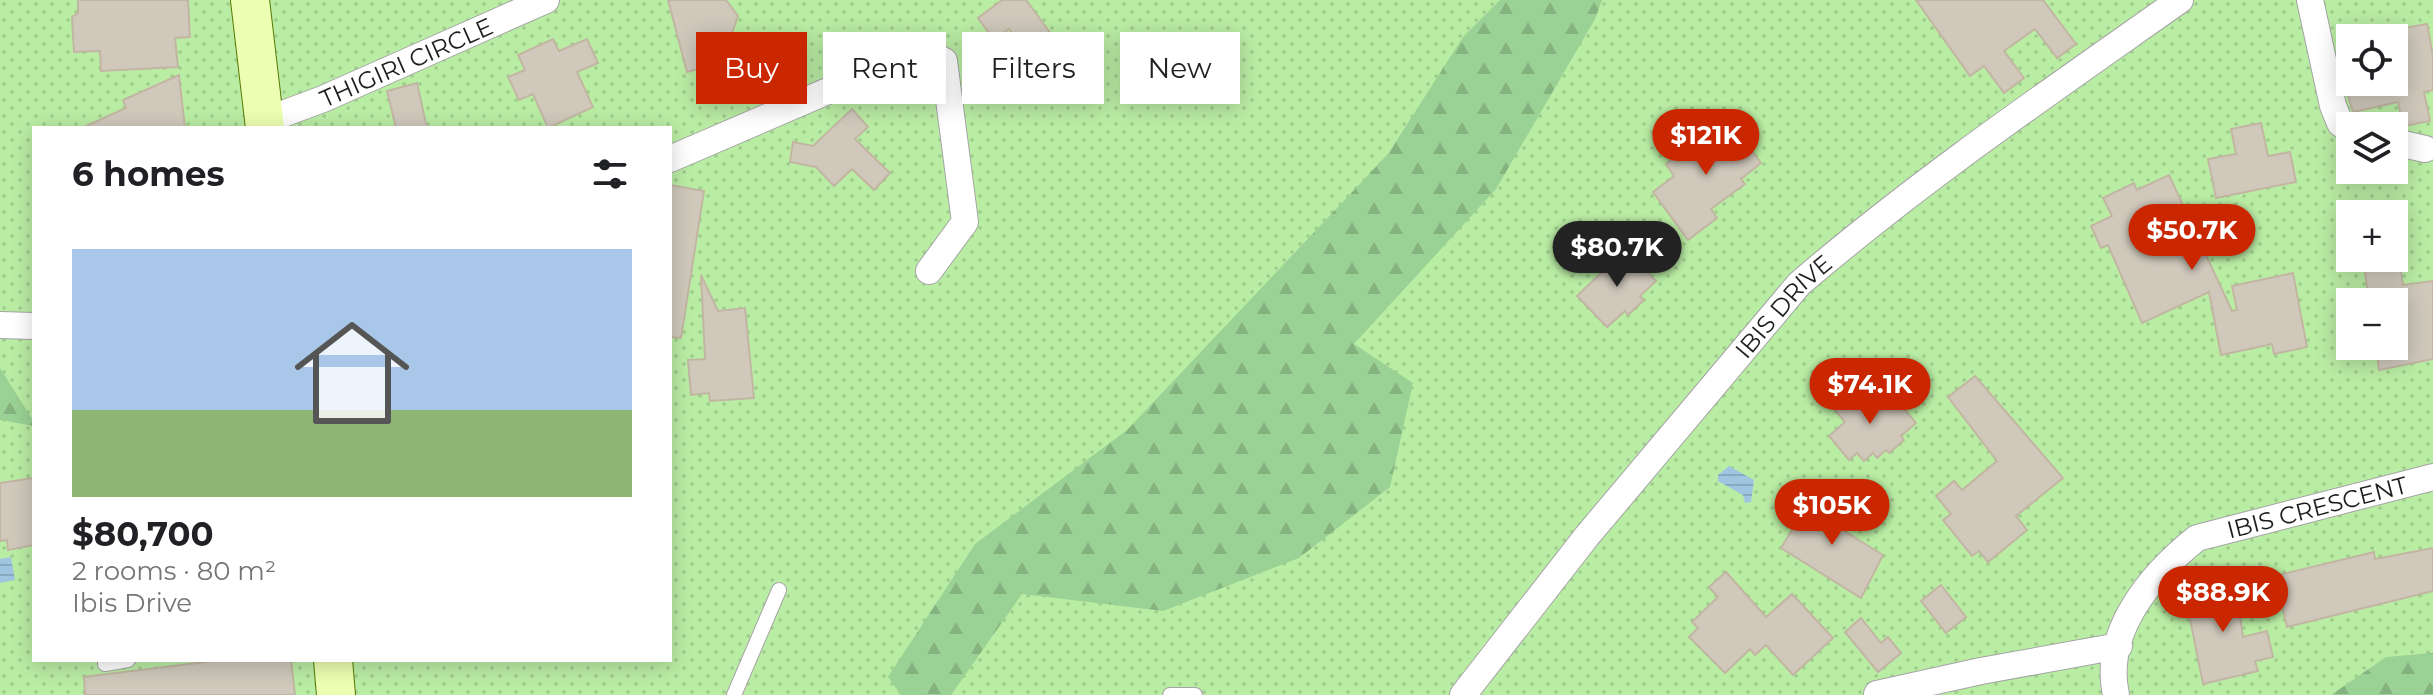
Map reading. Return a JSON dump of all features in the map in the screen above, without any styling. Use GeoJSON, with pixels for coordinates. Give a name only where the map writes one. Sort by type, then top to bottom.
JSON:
{"type":"FeatureCollection","features":[{"type":"Feature","properties":{"kind":"street"},"geometry":{"type":"LineString","coordinates":[[250,0],[265,124]]}},
{"type":"Feature","properties":{"kind":"street","name":"THIGIRI CIRCLE"},"geometry":{"type":"LineString","coordinates":[[265,124],[546,0]]}},
{"type":"Feature","properties":{"kind":"street","name":"IBIS DRIVE"},"geometry":{"type":"LineString","coordinates":[[1463,695],[1587,536],[1799,284],[2005,126],[2180,0]]}},
{"type":"Feature","properties":{"kind":"street"},"geometry":{"type":"LineString","coordinates":[[2310,0],[2336,113]]}},
{"type":"Feature","properties":{"kind":"street"},"geometry":{"type":"LineString","coordinates":[[672,158],[923,50],[937,55],[944,61],[965,222],[929,271]]}},
{"type":"Feature","properties":{"kind":"street"},"geometry":{"type":"LineString","coordinates":[[2408,145],[2425,149]]}},
{"type":"Feature","properties":{"kind":"street"},"geometry":{"type":"LineString","coordinates":[[0,325],[32,326]]}},
{"type":"Feature","properties":{"kind":"street","name":"IBIS CRESCENT"},"geometry":{"type":"LineString","coordinates":[[2116,695],[2119,646],[2134,603],[2167,563],[2197,538],[2433,477]]}},
{"type":"Feature","properties":{"kind":"street"},"geometry":{"type":"LineString","coordinates":[[1877,694],[2119,646]]}},
{"type":"Feature","properties":{"kind":"street"},"geometry":{"type":"LineString","coordinates":[[333,662],[336,695]]}},
{"type":"Feature","properties":{"kind":"lane"},"geometry":{"type":"LineString","coordinates":[[734,695],[779,590]]}},
{"type":"Feature","properties":{"kind":"lane"},"geometry":{"type":"LineString","coordinates":[[1170,695],[1195,695]]}},
{"type":"Feature","properties":{"kind":"green space"},"geometry":{"type":"Polygon","coordinates":[[[0,0],[2433,0],[2433,695],[0,695],[0,0]]]}},
{"type":"Feature","properties":{"kind":"green space"},"geometry":{"type":"Polygon","coordinates":[[[1500,0],[1602,0],[1595,19],[1496,189],[1354,344],[1413,383],[1390,487],[1299,558],[1163,611],[1022,594],[951,695],[901,695],[888,677],[975,544],[1127,430],[1388,154],[1463,37],[1500,0]]]}},
{"type":"Feature","properties":{"kind":"green space"},"geometry":{"type":"Polygon","coordinates":[[[0,368],[32,419],[32,426],[0,420],[0,368]]]}},
{"type":"Feature","properties":{"kind":"green space"},"geometry":{"type":"Polygon","coordinates":[[[2433,653],[2433,695],[2331,695],[2386,657],[2433,653]]]}},
{"type":"Feature","properties":{"kind":"water"},"geometry":{"type":"Polygon","coordinates":[[[1729,466],[1754,480],[1751,502],[1745,503],[1743,495],[1718,481],[1718,475],[1729,466]]]}},
{"type":"Feature","properties":{"kind":"water"},"geometry":{"type":"Polygon","coordinates":[[[11,557],[15,580],[0,583],[0,559],[11,557]]]}},
{"type":"Feature","properties":{"kind":"building"},"geometry":{"type":"Polygon","coordinates":[[[78,0],[188,0],[190,37],[175,38],[178,67],[101,71],[100,51],[74,52],[72,17],[78,13],[78,0]]]}},
{"type":"Feature","properties":{"kind":"building"},"geometry":{"type":"Polygon","coordinates":[[[668,0],[726,0],[738,16],[732,32],[696,32],[696,70],[687,72],[668,0]]]}},
{"type":"Feature","properties":{"kind":"building"},"geometry":{"type":"Polygon","coordinates":[[[1002,0],[1026,0],[1050,32],[1011,32],[1009,29],[988,32],[978,18],[1002,0]]]}},
{"type":"Feature","properties":{"kind":"building"},"geometry":{"type":"Polygon","coordinates":[[[1916,0],[2043,0],[2076,44],[2057,58],[2035,29],[2004,51],[2024,78],[2004,93],[1984,66],[1970,76],[1916,0]]]}},
{"type":"Feature","properties":{"kind":"building"},"geometry":{"type":"Polygon","coordinates":[[[2427,24],[2433,56],[2433,90],[2424,92],[2430,121],[2408,125],[2408,112],[2400,112],[2398,102],[2353,112],[2348,96],[2408,96],[2408,27],[2427,24]]]}},
{"type":"Feature","properties":{"kind":"building"},"geometry":{"type":"Polygon","coordinates":[[[553,39],[559,51],[587,39],[598,63],[577,72],[593,107],[547,126],[533,94],[519,100],[508,77],[525,70],[518,55],[553,39]]]}},
{"type":"Feature","properties":{"kind":"building"},"geometry":{"type":"Polygon","coordinates":[[[179,75],[185,126],[86,126],[126,108],[123,100],[179,75]]]}},
{"type":"Feature","properties":{"kind":"building"},"geometry":{"type":"Polygon","coordinates":[[[417,83],[427,126],[396,126],[387,91],[417,83]]]}},
{"type":"Feature","properties":{"kind":"building"},"geometry":{"type":"Polygon","coordinates":[[[852,109],[868,127],[855,139],[890,173],[874,190],[852,169],[834,186],[816,167],[790,162],[793,142],[813,146],[852,109]]]}},
{"type":"Feature","properties":{"kind":"building"},"geometry":{"type":"Polygon","coordinates":[[[1728,118],[1761,163],[1741,179],[1745,184],[1711,209],[1717,218],[1688,240],[1653,192],[1674,176],[1666,164],[1728,118]]]}},
{"type":"Feature","properties":{"kind":"building"},"geometry":{"type":"Polygon","coordinates":[[[2261,123],[2268,156],[2290,152],[2296,182],[2216,198],[2208,159],[2236,154],[2231,129],[2261,123]]]}},
{"type":"Feature","properties":{"kind":"building"},"geometry":{"type":"Polygon","coordinates":[[[2169,175],[2232,311],[2237,310],[2232,286],[2293,273],[2307,347],[2274,354],[2272,344],[2221,355],[2209,292],[2142,323],[2108,245],[2101,248],[2091,226],[2112,216],[2103,198],[2134,183],[2137,190],[2169,175]]]}},
{"type":"Feature","properties":{"kind":"building"},"geometry":{"type":"Polygon","coordinates":[[[672,185],[704,191],[681,338],[672,337],[672,185]]]}},
{"type":"Feature","properties":{"kind":"building"},"geometry":{"type":"Polygon","coordinates":[[[1625,250],[1656,281],[1640,296],[1644,300],[1628,315],[1625,311],[1607,327],[1577,296],[1625,250]]]}},
{"type":"Feature","properties":{"kind":"building"},"geometry":{"type":"Polygon","coordinates":[[[2365,272],[2401,272],[2403,285],[2433,281],[2433,359],[2379,370],[2378,360],[2408,360],[2408,288],[2367,288],[2365,272]]]}},
{"type":"Feature","properties":{"kind":"building"},"geometry":{"type":"Polygon","coordinates":[[[701,275],[718,311],[745,308],[754,398],[710,401],[709,393],[691,395],[688,360],[705,359],[701,275]]]}},
{"type":"Feature","properties":{"kind":"building"},"geometry":{"type":"Polygon","coordinates":[[[1975,376],[2063,478],[2016,516],[2027,530],[1988,562],[1979,551],[1972,556],[1943,520],[1951,514],[1936,496],[1954,481],[1962,490],[1997,461],[1948,397],[1975,376]]]}},
{"type":"Feature","properties":{"kind":"building"},"geometry":{"type":"Polygon","coordinates":[[[1862,387],[1873,400],[1880,394],[1890,407],[1897,401],[1916,423],[1901,436],[1904,440],[1889,453],[1886,450],[1877,458],[1873,453],[1864,461],[1857,453],[1849,460],[1829,436],[1845,422],[1835,410],[1862,387]]]}},
{"type":"Feature","properties":{"kind":"building"},"geometry":{"type":"Polygon","coordinates":[[[32,478],[32,545],[8,550],[7,540],[0,541],[0,483],[32,478]]]}},
{"type":"Feature","properties":{"kind":"building"},"geometry":{"type":"Polygon","coordinates":[[[1815,492],[1848,513],[1838,527],[1883,555],[1861,598],[1781,548],[1815,492]]]}},
{"type":"Feature","properties":{"kind":"building"},"geometry":{"type":"Polygon","coordinates":[[[2433,548],[2433,591],[2287,627],[2275,576],[2374,552],[2375,559],[2433,548]]]}},
{"type":"Feature","properties":{"kind":"building"},"geometry":{"type":"Polygon","coordinates":[[[1726,572],[1766,617],[1792,594],[1833,638],[1793,675],[1766,645],[1755,655],[1750,649],[1725,673],[1689,637],[1698,628],[1692,622],[1718,597],[1709,587],[1726,572]]]}},
{"type":"Feature","properties":{"kind":"building"},"geometry":{"type":"Polygon","coordinates":[[[2235,581],[2243,637],[2267,631],[2273,657],[2255,661],[2258,671],[2203,684],[2184,589],[2235,581]]]}},
{"type":"Feature","properties":{"kind":"building"},"geometry":{"type":"Polygon","coordinates":[[[1941,585],[1966,617],[1946,633],[1921,601],[1941,585]]]}},
{"type":"Feature","properties":{"kind":"building"},"geometry":{"type":"Polygon","coordinates":[[[1861,618],[1881,643],[1888,637],[1901,653],[1878,672],[1845,632],[1861,618]]]}},
{"type":"Feature","properties":{"kind":"building"},"geometry":{"type":"Polygon","coordinates":[[[206,662],[291,662],[295,695],[85,695],[84,677],[206,662]]]}}]}
